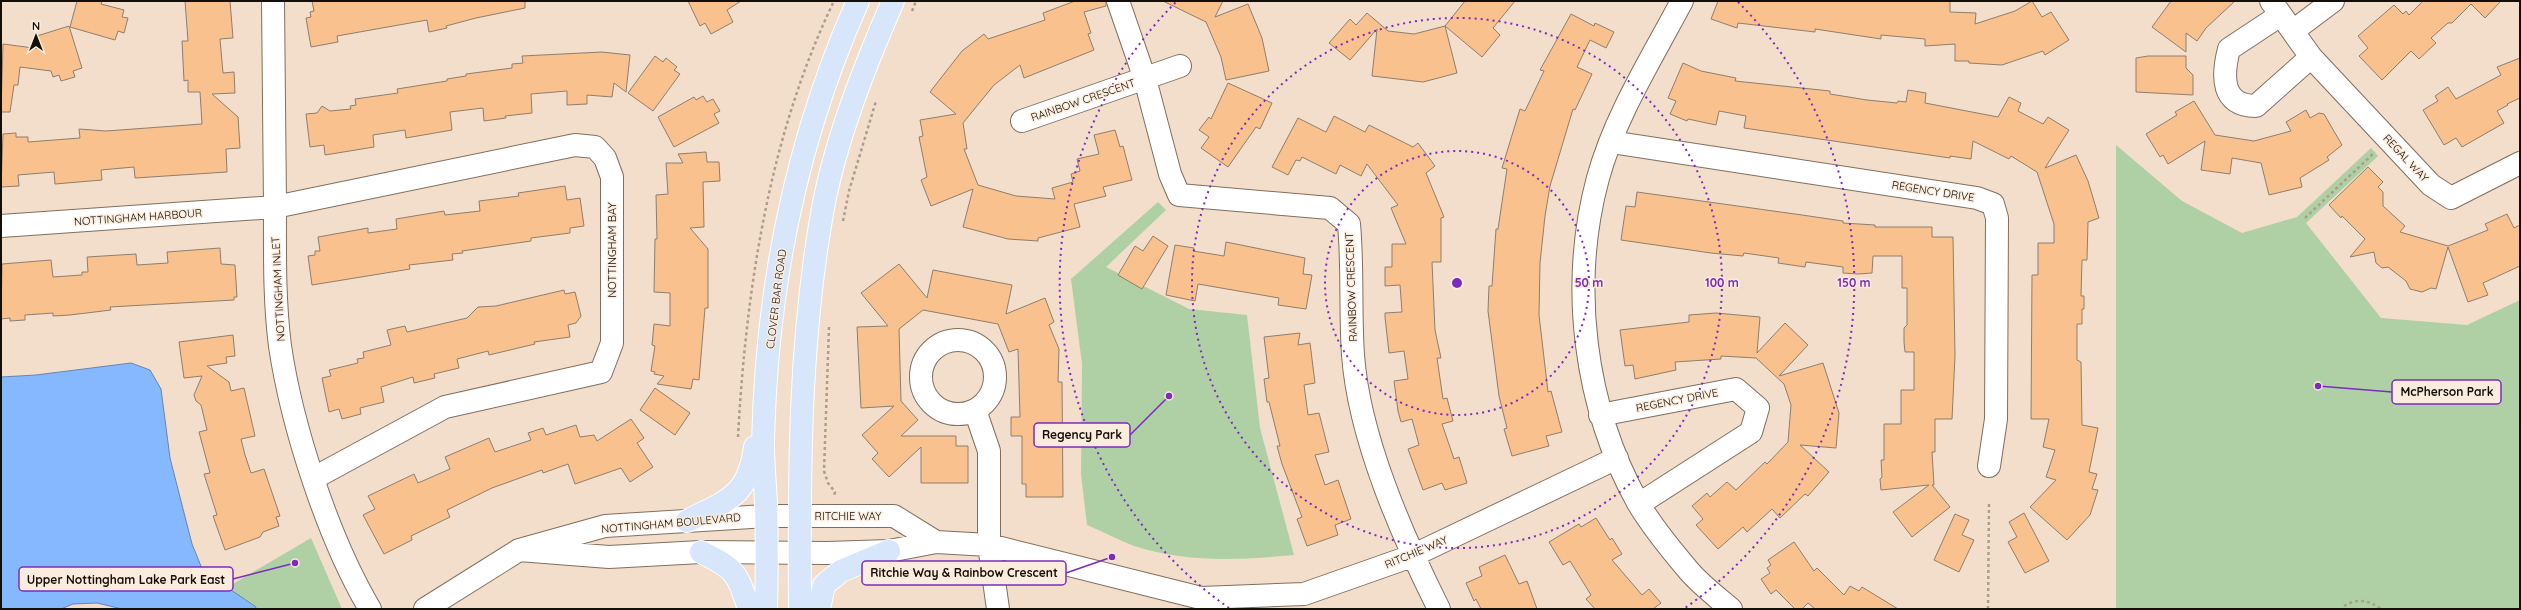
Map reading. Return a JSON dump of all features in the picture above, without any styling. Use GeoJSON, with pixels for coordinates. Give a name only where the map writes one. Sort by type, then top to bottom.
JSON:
{"type":"FeatureCollection","features":[{"type":"Feature","properties":{"kind":"main road","name":"CLOVER BAR ROAD"},"geometry":{"type":"LineString","coordinates":[[766,609],[767,553],[763,444],[772,314],[786,224],[810,129],[838,47],[858,1]]}},
{"type":"Feature","properties":{"kind":"main road"},"geometry":{"type":"LineString","coordinates":[[800,609],[801,410],[807,311],[823,206],[845,125],[875,42],[893,1]]}},
{"type":"Feature","properties":{"kind":"main road"},"geometry":{"type":"LineString","coordinates":[[687,521],[739,492],[750,474],[768,369]]}},
{"type":"Feature","properties":{"kind":"main road"},"geometry":{"type":"LineString","coordinates":[[819,609],[824,586],[840,571],[889,551]]}},
{"type":"Feature","properties":{"kind":"main road"},"geometry":{"type":"LineString","coordinates":[[702,552],[727,564],[740,581],[749,609]]}},
{"type":"Feature","properties":{"kind":"street","name":"NOTTINGHAM INLET"},"geometry":{"type":"LineString","coordinates":[[273,1],[275,283],[280,346],[293,410],[314,478],[336,537],[370,609]]}},
{"type":"Feature","properties":{"kind":"street","name":"RAINBOW CRESCENT"},"geometry":{"type":"LineString","coordinates":[[1118,1],[1145,79],[1170,174],[1179,196],[1330,208],[1349,224],[1353,356],[1362,408],[1377,464],[1412,556],[1439,609]]}},
{"type":"Feature","properties":{"kind":"street"},"geometry":{"type":"LineString","coordinates":[[1682,1],[1611,142],[1598,178],[1586,252],[1584,311],[1592,378],[1600,415],[1617,458],[1639,504],[1689,572],[1731,609]]}},
{"type":"Feature","properties":{"kind":"street"},"geometry":{"type":"LineString","coordinates":[[2311,57],[2256,106],[2242,106],[2230,97],[2226,84],[2225,66],[2229,49],[2281,16],[2333,1]]}},
{"type":"Feature","properties":{"kind":"street","name":"REGAL WAY"},"geometry":{"type":"LineString","coordinates":[[2281,16],[2311,57],[2431,185],[2451,198],[2520,163]]}},
{"type":"Feature","properties":{"kind":"street","name":"RAINBOW CRESCENT"},"geometry":{"type":"LineString","coordinates":[[1022,121],[1180,66]]}},
{"type":"Feature","properties":{"kind":"street","name":"REGENCY DRIVE"},"geometry":{"type":"LineString","coordinates":[[1611,142],[1978,198],[1993,204],[1998,218],[1996,419],[1989,466]]}},
{"type":"Feature","properties":{"kind":"street","name":"NOTTINGHAM BAY"},"geometry":{"type":"LineString","coordinates":[[275,207],[575,145],[595,148],[605,158],[612,177],[612,343],[600,372],[445,407],[314,478]]}},
{"type":"Feature","properties":{"kind":"street","name":"NOTTINGHAM HARBOUR"},"geometry":{"type":"LineString","coordinates":[[1,226],[275,207]]}},
{"type":"Feature","properties":{"kind":"street","name":"REGENCY DRIVE"},"geometry":{"type":"LineString","coordinates":[[1600,415],[1736,389],[1758,408],[1751,432],[1639,504]]}},
{"type":"Feature","properties":{"kind":"street"},"geometry":{"type":"LineString","coordinates":[[975,410],[989,451],[989,545],[998,609]]}},
{"type":"Feature","properties":{"kind":"street","name":"RITCHIE WAY"},"geometry":{"type":"LineString","coordinates":[[801,553],[889,551],[936,542],[989,545],[1202,604],[1304,594],[1412,556],[1617,458]]}},
{"type":"Feature","properties":{"kind":"street","name":"NOTTINGHAM BOULEVARD"},"geometry":{"type":"LineString","coordinates":[[425,609],[519,550],[605,526],[766,516],[801,516]]}},
{"type":"Feature","properties":{"kind":"street","name":"RITCHIE WAY"},"geometry":{"type":"LineString","coordinates":[[801,516],[894,516],[936,542]]}},
{"type":"Feature","properties":{"kind":"street"},"geometry":{"type":"LineString","coordinates":[[519,550],[609,557],[702,552],[801,553]]}},
{"type":"Feature","properties":{"kind":"path"},"geometry":{"type":"LineString","coordinates":[[910,16],[916,1]]}},
{"type":"Feature","properties":{"kind":"path"},"geometry":{"type":"LineString","coordinates":[[842,226],[849,191],[878,94]]}},
{"type":"Feature","properties":{"kind":"path"},"geometry":{"type":"LineString","coordinates":[[2305,218],[2377,151]]}},
{"type":"Feature","properties":{"kind":"path"},"geometry":{"type":"LineString","coordinates":[[829,323],[824,471],[828,483],[835,492],[832,503]]}},
{"type":"Feature","properties":{"kind":"path"},"geometry":{"type":"LineString","coordinates":[[1988,609],[1989,504]]}},
{"type":"Feature","properties":{"kind":"path"},"geometry":{"type":"LineString","coordinates":[[2344,606],[2355,601],[2364,601],[2381,609]]}},
{"type":"Feature","properties":{"kind":"green space"},"geometry":{"type":"Polygon","coordinates":[[[2116,145],[2182,201],[2242,233],[2297,217],[2371,148],[2378,156],[2306,223],[2381,318],[2467,325],[2520,300],[2520,609],[2116,609],[2116,145]]]}},
{"type":"Feature","properties":{"kind":"green space"},"geometry":{"type":"Polygon","coordinates":[[[1158,202],[1166,210],[1106,267],[1189,309],[1247,315],[1260,428],[1294,555],[1214,559],[1173,555],[1134,546],[1087,525],[1081,474],[1082,364],[1071,279],[1158,202]]]}},
{"type":"Feature","properties":{"kind":"green space"},"geometry":{"type":"Polygon","coordinates":[[[311,538],[342,609],[255,609],[256,607],[226,588],[311,538]]]}},
{"type":"Feature","properties":{"kind":"water"},"geometry":{"type":"Polygon","coordinates":[[[131,363],[150,370],[161,389],[170,458],[192,544],[203,571],[256,607],[255,609],[122,609],[97,603],[73,604],[61,609],[1,609],[1,377],[36,375],[131,363]]]}},
{"type":"Feature","properties":{"kind":"building"},"geometry":{"type":"Polygon","coordinates":[[[77,1],[102,1],[101,4],[124,10],[122,17],[128,18],[124,33],[118,31],[115,40],[70,27],[77,1]]]}},
{"type":"Feature","properties":{"kind":"building"},"geometry":{"type":"Polygon","coordinates":[[[185,1],[230,1],[233,38],[220,39],[223,73],[234,72],[235,93],[212,94],[238,117],[240,148],[226,149],[227,172],[135,178],[134,167],[101,170],[102,180],[55,184],[54,172],[18,175],[19,186],[1,187],[3,134],[16,133],[16,137],[28,137],[28,142],[80,138],[79,129],[106,131],[202,124],[200,92],[188,92],[188,80],[184,81],[182,41],[188,41],[185,1]]]}},
{"type":"Feature","properties":{"kind":"building"},"geometry":{"type":"Polygon","coordinates":[[[312,1],[525,1],[525,8],[476,18],[446,26],[447,28],[429,32],[427,20],[337,36],[338,42],[311,47],[306,18],[311,17],[310,12],[314,11],[312,1]]]}},
{"type":"Feature","properties":{"kind":"building"},"geometry":{"type":"Polygon","coordinates":[[[688,1],[741,1],[727,10],[733,22],[711,34],[705,23],[700,26],[688,1]]]}},
{"type":"Feature","properties":{"kind":"building"},"geometry":{"type":"Polygon","coordinates":[[[1075,1],[1106,1],[1106,6],[1084,12],[1091,33],[1088,34],[1094,50],[1024,78],[1020,65],[994,85],[963,123],[967,149],[964,149],[978,185],[1016,196],[1055,199],[1052,188],[1073,182],[1071,174],[1080,171],[1077,159],[1099,154],[1094,135],[1115,130],[1120,147],[1123,146],[1132,180],[1103,187],[1106,196],[1074,204],[1080,227],[1038,238],[1038,241],[1008,239],[963,227],[973,189],[931,206],[921,180],[927,177],[919,137],[923,136],[920,120],[956,114],[930,92],[962,51],[984,34],[988,39],[1045,20],[1043,13],[1075,1]]]}},
{"type":"Feature","properties":{"kind":"building"},"geometry":{"type":"Polygon","coordinates":[[[1163,1],[1223,1],[1215,17],[1248,4],[1262,38],[1269,71],[1226,80],[1221,57],[1206,22],[1163,1]]]}},
{"type":"Feature","properties":{"kind":"building"},"geometry":{"type":"Polygon","coordinates":[[[1465,1],[1515,1],[1493,28],[1500,35],[1482,57],[1445,26],[1465,1]]]}},
{"type":"Feature","properties":{"kind":"building"},"geometry":{"type":"Polygon","coordinates":[[[1718,1],[1950,1],[1950,12],[1976,13],[1975,24],[2015,11],[2032,1],[2042,17],[2051,12],[2069,40],[2045,55],[2043,51],[2002,65],[1969,63],[1969,61],[1955,61],[1955,44],[1925,46],[1925,39],[1881,35],[1881,39],[1815,29],[1815,32],[1738,23],[1737,28],[1711,19],[1718,1]]]}},
{"type":"Feature","properties":{"kind":"building"},"geometry":{"type":"Polygon","coordinates":[[[2171,1],[2235,1],[2206,28],[2197,41],[2186,33],[2186,52],[2152,27],[2171,1]]]}},
{"type":"Feature","properties":{"kind":"building"},"geometry":{"type":"Polygon","coordinates":[[[2423,1],[2501,1],[2485,18],[2471,4],[2452,23],[2448,23],[2431,38],[2436,43],[2419,59],[2411,51],[2382,80],[2359,56],[2368,48],[2358,36],[2394,5],[2403,14],[2406,11],[2409,15],[2423,1]]]}},
{"type":"Feature","properties":{"kind":"building"},"geometry":{"type":"Polygon","coordinates":[[[1367,13],[1388,31],[1414,34],[1445,26],[1457,73],[1423,82],[1372,76],[1377,29],[1350,60],[1329,43],[1350,19],[1356,25],[1367,13]]]}},
{"type":"Feature","properties":{"kind":"building"},"geometry":{"type":"Polygon","coordinates":[[[1571,14],[1594,26],[1595,23],[1614,32],[1606,48],[1590,40],[1577,67],[1592,74],[1575,110],[1573,109],[1550,186],[1545,216],[1540,263],[1539,315],[1548,392],[1551,391],[1562,432],[1546,436],[1549,446],[1512,456],[1504,429],[1507,428],[1499,396],[1488,311],[1489,286],[1492,286],[1496,229],[1498,229],[1507,169],[1502,168],[1520,109],[1525,111],[1544,71],[1540,70],[1571,14]]]}},
{"type":"Feature","properties":{"kind":"building"},"geometry":{"type":"Polygon","coordinates":[[[69,26],[82,68],[73,71],[75,77],[61,81],[59,75],[53,77],[51,71],[20,67],[18,85],[14,85],[10,112],[1,112],[3,44],[41,49],[37,36],[69,26]]]}},
{"type":"Feature","properties":{"kind":"building"},"geometry":{"type":"Polygon","coordinates":[[[602,52],[630,55],[626,92],[614,83],[612,97],[587,95],[587,104],[567,105],[567,91],[531,94],[532,113],[505,116],[506,118],[484,121],[483,108],[450,112],[452,130],[406,138],[405,130],[373,135],[374,147],[325,155],[324,145],[310,147],[306,114],[317,113],[322,106],[330,111],[351,109],[350,106],[356,105],[355,99],[398,93],[397,89],[447,81],[447,79],[466,76],[466,74],[512,68],[512,64],[523,63],[522,56],[602,52]]]}},
{"type":"Feature","properties":{"kind":"building"},"geometry":{"type":"Polygon","coordinates":[[[655,56],[663,62],[666,58],[677,67],[674,70],[680,74],[653,111],[628,93],[655,56]]]}},
{"type":"Feature","properties":{"kind":"building"},"geometry":{"type":"Polygon","coordinates":[[[2148,56],[2186,56],[2186,68],[2193,75],[2193,95],[2136,92],[2136,58],[2148,56]]]}},
{"type":"Feature","properties":{"kind":"building"},"geometry":{"type":"Polygon","coordinates":[[[2520,58],[2520,98],[2497,111],[2504,123],[2462,147],[2456,138],[2444,145],[2423,110],[2438,101],[2435,96],[2448,87],[2456,99],[2501,75],[2497,67],[2520,58]]]}},
{"type":"Feature","properties":{"kind":"building"},"geometry":{"type":"Polygon","coordinates":[[[1683,63],[1701,71],[1736,78],[1735,81],[1830,91],[1830,94],[1867,100],[1897,103],[1898,101],[1906,102],[1908,90],[1926,93],[1925,103],[1998,117],[2009,97],[2021,103],[2018,111],[2043,124],[2048,117],[2069,130],[2045,168],[2076,155],[2088,181],[2099,218],[2088,222],[2087,260],[2082,260],[2081,296],[2084,296],[2084,309],[2082,309],[2082,324],[2077,324],[2077,360],[2081,362],[2082,425],[2098,428],[2089,472],[2097,474],[2092,489],[2098,490],[2090,515],[2067,540],[2030,507],[2056,480],[2046,477],[2055,450],[2043,447],[2049,419],[2031,419],[2032,275],[2038,275],[2038,243],[2054,243],[2054,224],[2037,172],[2011,156],[2009,159],[1973,141],[1971,159],[1950,156],[1950,158],[1744,128],[1746,116],[1719,111],[1716,125],[1688,119],[1687,121],[1670,114],[1676,101],[1668,98],[1683,63]]]}},
{"type":"Feature","properties":{"kind":"building"},"geometry":{"type":"Polygon","coordinates":[[[1228,83],[1272,103],[1260,129],[1256,127],[1228,167],[1201,148],[1209,137],[1199,130],[1209,117],[1211,119],[1228,83]]]}},
{"type":"Feature","properties":{"kind":"building"},"geometry":{"type":"Polygon","coordinates":[[[703,96],[707,102],[713,99],[720,111],[714,114],[719,123],[674,147],[658,117],[694,97],[696,100],[703,96]]]}},
{"type":"Feature","properties":{"kind":"building"},"geometry":{"type":"Polygon","coordinates":[[[2194,101],[2215,135],[2254,141],[2291,131],[2286,122],[2306,110],[2310,118],[2319,113],[2324,114],[2342,145],[2327,157],[2329,160],[2300,178],[2302,187],[2269,195],[2261,163],[2232,158],[2230,174],[2201,170],[2205,141],[2168,164],[2163,155],[2160,157],[2146,134],[2177,115],[2175,112],[2194,101]]]}},
{"type":"Feature","properties":{"kind":"building"},"geometry":{"type":"Polygon","coordinates":[[[1334,116],[1365,132],[1369,125],[1413,147],[1418,143],[1435,166],[1426,173],[1444,217],[1441,218],[1441,262],[1432,262],[1435,330],[1441,358],[1437,358],[1443,399],[1447,398],[1453,421],[1442,424],[1454,459],[1459,457],[1467,483],[1445,490],[1442,483],[1423,490],[1408,449],[1419,445],[1412,419],[1401,422],[1398,411],[1394,381],[1408,379],[1404,351],[1389,353],[1385,313],[1402,312],[1400,285],[1385,286],[1385,267],[1392,267],[1392,244],[1406,244],[1391,208],[1398,205],[1367,164],[1361,176],[1340,165],[1336,174],[1302,157],[1300,161],[1296,160],[1288,175],[1272,167],[1298,118],[1326,132],[1334,116]]]}},
{"type":"Feature","properties":{"kind":"building"},"geometry":{"type":"Polygon","coordinates":[[[706,152],[707,162],[719,162],[720,181],[703,182],[704,227],[690,228],[708,249],[708,308],[705,308],[699,380],[693,379],[691,389],[657,384],[664,376],[654,374],[655,372],[651,371],[655,346],[652,345],[654,324],[670,326],[670,293],[654,292],[655,239],[657,239],[656,195],[668,194],[666,163],[683,163],[678,154],[706,152]]]}},
{"type":"Feature","properties":{"kind":"building"},"geometry":{"type":"Polygon","coordinates":[[[2368,167],[2383,182],[2378,187],[2383,192],[2383,206],[2405,226],[2400,232],[2448,246],[2488,230],[2485,224],[2507,214],[2514,228],[2520,225],[2520,266],[2483,283],[2488,295],[2468,302],[2448,247],[2436,289],[2431,288],[2422,292],[2410,289],[2406,281],[2388,267],[2382,268],[2376,263],[2374,252],[2350,257],[2365,239],[2342,216],[2341,218],[2329,205],[2368,167]]]}},
{"type":"Feature","properties":{"kind":"building"},"geometry":{"type":"Polygon","coordinates":[[[565,186],[567,200],[580,198],[584,226],[570,228],[570,233],[531,238],[531,241],[462,251],[463,253],[452,254],[453,260],[409,265],[410,269],[312,285],[308,256],[315,255],[315,251],[320,251],[318,237],[368,228],[368,233],[397,229],[396,219],[444,211],[445,215],[480,211],[479,201],[519,196],[518,193],[565,186]]]}},
{"type":"Feature","properties":{"kind":"building"},"geometry":{"type":"Polygon","coordinates":[[[1637,192],[1843,221],[1843,223],[1875,225],[1875,227],[1932,227],[1932,237],[1953,237],[1955,356],[1952,419],[1935,419],[1935,452],[1932,452],[1934,485],[1932,485],[1950,507],[1912,537],[1893,512],[1929,485],[1881,490],[1881,460],[1884,460],[1884,424],[1901,424],[1901,390],[1914,390],[1914,352],[1905,352],[1904,342],[1904,328],[1907,325],[1907,288],[1902,288],[1902,256],[1873,256],[1872,273],[1858,274],[1843,273],[1843,267],[1806,262],[1805,267],[1778,263],[1779,258],[1744,253],[1743,256],[1711,253],[1621,240],[1626,206],[1635,207],[1637,192]]]}},
{"type":"Feature","properties":{"kind":"building"},"geometry":{"type":"Polygon","coordinates":[[[1153,236],[1168,246],[1142,289],[1118,275],[1135,246],[1143,251],[1153,236]]]}},
{"type":"Feature","properties":{"kind":"building"},"geometry":{"type":"Polygon","coordinates":[[[1226,242],[1305,258],[1303,274],[1312,275],[1306,309],[1278,305],[1279,298],[1198,284],[1195,301],[1166,295],[1175,245],[1194,248],[1193,251],[1224,256],[1226,242]]]}},
{"type":"Feature","properties":{"kind":"building"},"geometry":{"type":"Polygon","coordinates":[[[220,248],[221,264],[235,265],[237,297],[234,297],[234,300],[110,307],[111,310],[70,315],[53,316],[53,313],[25,315],[25,320],[10,321],[10,318],[1,319],[2,264],[51,260],[53,277],[82,275],[82,272],[88,272],[87,257],[136,254],[137,265],[168,263],[167,252],[220,248]]]}},
{"type":"Feature","properties":{"kind":"building"},"geometry":{"type":"Polygon","coordinates":[[[899,264],[927,298],[933,270],[1012,285],[1006,314],[1045,298],[1054,322],[1049,325],[1059,349],[1058,382],[1062,382],[1063,497],[1026,497],[1026,484],[1022,484],[1022,436],[1011,436],[1011,417],[1020,417],[1018,349],[1009,352],[998,324],[923,310],[899,329],[901,401],[918,420],[901,436],[956,436],[956,446],[968,446],[968,483],[921,483],[921,447],[889,477],[872,459],[878,453],[862,435],[894,406],[861,408],[857,327],[888,326],[861,293],[899,264]]]}},
{"type":"Feature","properties":{"kind":"building"},"geometry":{"type":"Polygon","coordinates":[[[564,290],[565,294],[575,292],[581,316],[576,323],[568,325],[570,337],[534,342],[535,344],[489,355],[488,351],[457,359],[459,368],[434,374],[435,378],[414,383],[413,377],[381,387],[384,402],[360,408],[361,414],[342,419],[339,409],[329,412],[322,378],[331,376],[329,370],[358,363],[357,359],[364,358],[363,352],[391,345],[387,330],[405,326],[407,332],[467,318],[478,307],[496,306],[564,290]]]}},
{"type":"Feature","properties":{"kind":"building"},"geometry":{"type":"Polygon","coordinates":[[[1716,313],[1760,317],[1757,353],[1785,323],[1808,345],[1779,376],[1823,363],[1839,413],[1836,448],[1800,445],[1829,472],[1808,496],[1805,494],[1780,518],[1772,509],[1747,532],[1743,527],[1718,549],[1696,525],[1703,519],[1692,506],[1707,493],[1710,497],[1727,482],[1736,490],[1765,462],[1767,464],[1788,442],[1791,405],[1784,384],[1756,358],[1721,356],[1721,359],[1675,362],[1676,370],[1635,379],[1633,365],[1625,366],[1620,330],[1689,322],[1689,315],[1716,313]]]}},
{"type":"Feature","properties":{"kind":"building"},"geometry":{"type":"Polygon","coordinates":[[[1300,333],[1298,345],[1310,343],[1315,383],[1304,385],[1308,415],[1319,413],[1329,452],[1315,455],[1325,485],[1338,480],[1351,519],[1335,525],[1338,535],[1307,546],[1297,519],[1302,517],[1282,464],[1277,446],[1280,446],[1269,402],[1267,402],[1264,379],[1269,378],[1264,337],[1300,333]]]}},
{"type":"Feature","properties":{"kind":"building"},"geometry":{"type":"Polygon","coordinates":[[[233,335],[235,356],[226,357],[227,363],[207,366],[229,382],[231,391],[244,388],[255,436],[241,439],[245,455],[251,473],[264,469],[280,516],[276,517],[279,526],[263,532],[260,537],[225,550],[213,516],[217,515],[204,474],[210,473],[199,432],[207,430],[201,405],[196,401],[194,395],[202,376],[184,378],[179,342],[233,335]]]}},
{"type":"Feature","properties":{"kind":"building"},"geometry":{"type":"Polygon","coordinates":[[[655,388],[690,413],[675,435],[640,410],[655,388]]]}},
{"type":"Feature","properties":{"kind":"building"},"geometry":{"type":"Polygon","coordinates":[[[631,419],[644,438],[637,443],[653,467],[630,482],[621,468],[575,484],[568,464],[543,473],[542,470],[492,488],[447,510],[450,517],[411,536],[412,540],[384,554],[363,515],[375,509],[368,496],[414,474],[418,483],[450,469],[445,457],[489,438],[495,452],[531,440],[528,433],[543,428],[546,435],[576,425],[580,437],[594,435],[597,441],[631,419]]]}},
{"type":"Feature","properties":{"kind":"building"},"geometry":{"type":"Polygon","coordinates":[[[2024,513],[2049,561],[2025,573],[2008,542],[2017,537],[2009,522],[2024,513]]]}},
{"type":"Feature","properties":{"kind":"building"},"geometry":{"type":"Polygon","coordinates":[[[1955,514],[1969,520],[1962,535],[1974,540],[1959,572],[1934,560],[1955,514]]]}},
{"type":"Feature","properties":{"kind":"building"},"geometry":{"type":"Polygon","coordinates":[[[1596,518],[1610,540],[1612,538],[1622,554],[1612,560],[1642,595],[1649,589],[1661,603],[1653,609],[1595,609],[1586,599],[1591,595],[1570,561],[1563,565],[1549,542],[1579,524],[1581,527],[1596,518]]]}},
{"type":"Feature","properties":{"kind":"building"},"geometry":{"type":"Polygon","coordinates":[[[1794,542],[1814,571],[1817,568],[1844,595],[1850,586],[1859,591],[1862,587],[1898,609],[1815,609],[1808,603],[1802,609],[1795,609],[1776,590],[1771,594],[1761,579],[1770,573],[1767,568],[1771,565],[1768,560],[1794,542]]]}},
{"type":"Feature","properties":{"kind":"building"},"geometry":{"type":"Polygon","coordinates":[[[1505,555],[1519,584],[1527,581],[1537,609],[1481,609],[1476,599],[1474,601],[1466,583],[1482,576],[1479,567],[1505,555]]]}},
{"type":"Feature","properties":{"kind":"place","name":"McPherson Park"},"geometry":{"type":"Point","coordinates":[2318,386]}},
{"type":"Feature","properties":{"kind":"place","name":"Regency Park"},"geometry":{"type":"Point","coordinates":[1169,396]}},
{"type":"Feature","properties":{"kind":"place","name":"Ritchie Way & Rainbow Crescent"},"geometry":{"type":"Point","coordinates":[1112,557]}},
{"type":"Feature","properties":{"kind":"place","name":"Upper Nottingham Lake Park East"},"geometry":{"type":"Point","coordinates":[295,563]}}]}
